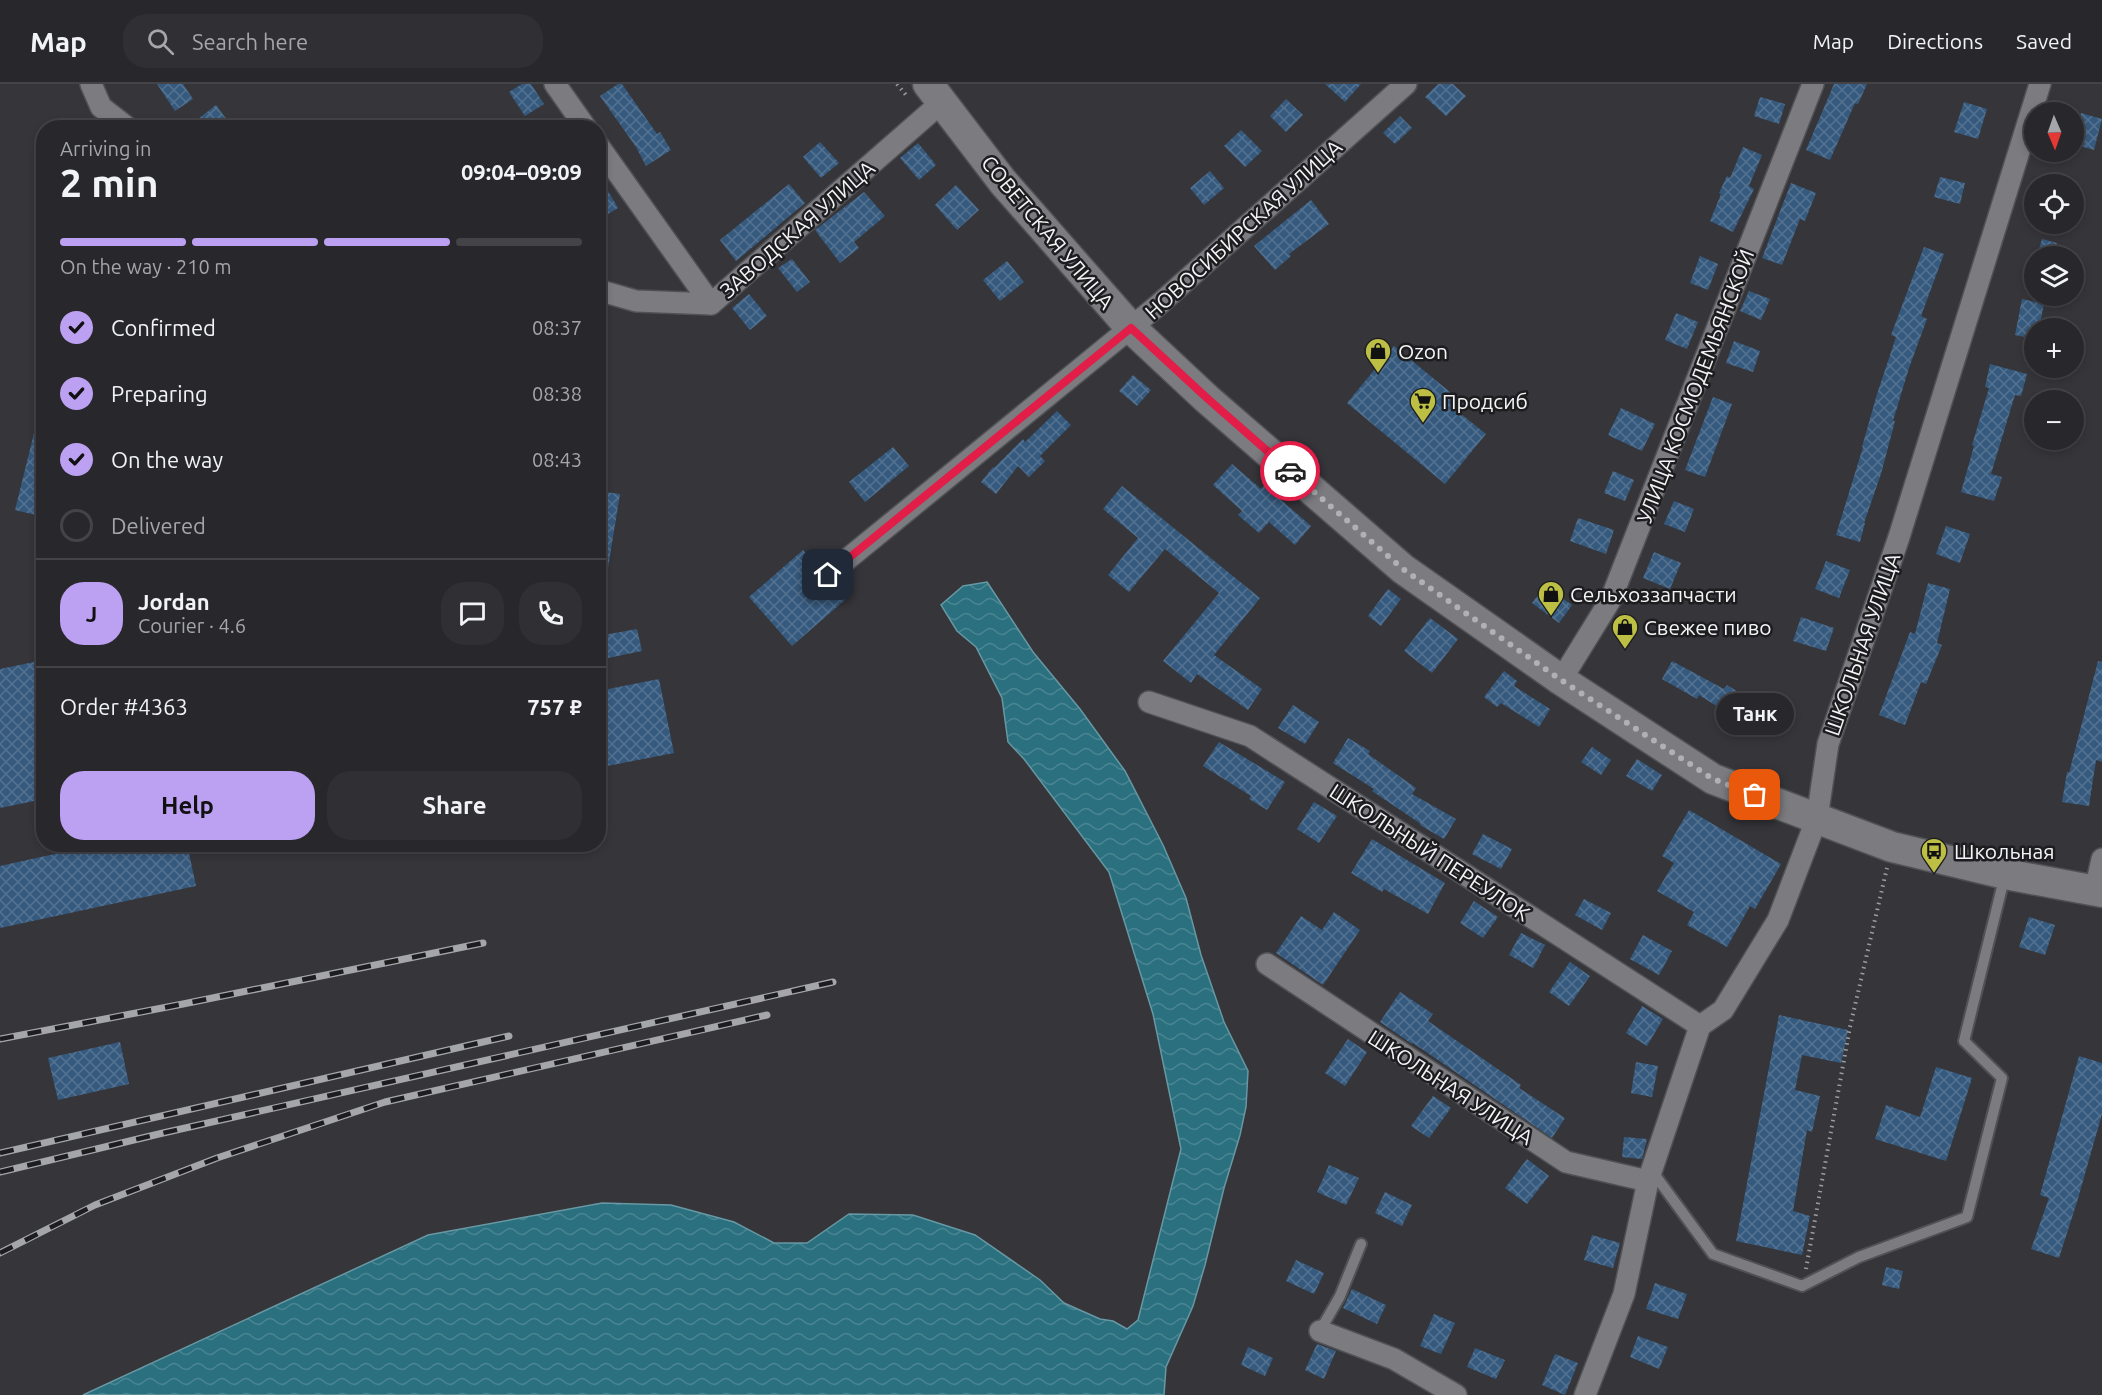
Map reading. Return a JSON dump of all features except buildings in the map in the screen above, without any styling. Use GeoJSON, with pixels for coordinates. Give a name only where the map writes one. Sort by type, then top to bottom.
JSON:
{"type":"FeatureCollection","features":[{"type":"Feature","properties":{"kind":"main road","name":"СОВЕТСКАЯ УЛИЦА"},"geometry":{"type":"LineString","coordinates":[[935,93],[1003,182],[1131,328],[1208,399],[1403,569],[1561,680],[1713,779],[1892,847],[2005,874],[2098,891]]}},
{"type":"Feature","properties":{"kind":"street"},"geometry":{"type":"LineString","coordinates":[[91,84],[100,107],[117,120]]}},
{"type":"Feature","properties":{"kind":"street"},"geometry":{"type":"LineString","coordinates":[[555,84],[580,120]]}},
{"type":"Feature","properties":{"kind":"street","name":"НОВОСИБИРСКАЯ УЛИЦА"},"geometry":{"type":"LineString","coordinates":[[828,575],[1131,328],[1406,84]]}},
{"type":"Feature","properties":{"kind":"street","name":"УЛИЦА КОСМОДЕМЬЯНСКОЙ"},"geometry":{"type":"LineString","coordinates":[[1561,680],[1611,599],[1813,84]]}},
{"type":"Feature","properties":{"kind":"street","name":"ШКОЛЬНАЯ УЛИЦА"},"geometry":{"type":"LineString","coordinates":[[1700,1026],[1723,1010],[1778,920],[1816,818],[1828,744],[1899,537],[2040,84]]}},
{"type":"Feature","properties":{"kind":"street","name":"ЗАВОДСКАЯ УЛИЦА"},"geometry":{"type":"LineString","coordinates":[[606,292],[636,301],[711,304],[935,93]]}},
{"type":"Feature","properties":{"kind":"street"},"geometry":{"type":"LineString","coordinates":[[606,156],[711,304]]}},
{"type":"Feature","properties":{"kind":"street","name":"ШКОЛЬНЫЙ ПЕРЕУЛОК"},"geometry":{"type":"LineString","coordinates":[[1149,702],[1250,736],[1700,1026]]}},
{"type":"Feature","properties":{"kind":"street"},"geometry":{"type":"LineString","coordinates":[[2098,891],[2102,859]]}},
{"type":"Feature","properties":{"kind":"street","name":"ШКОЛЬНАЯ УЛИЦА"},"geometry":{"type":"LineString","coordinates":[[1267,964],[1566,1162],[1650,1176]]}},
{"type":"Feature","properties":{"kind":"street"},"geometry":{"type":"LineString","coordinates":[[1585,1395],[1624,1294],[1650,1176],[1700,1026]]}},
{"type":"Feature","properties":{"kind":"street"},"geometry":{"type":"LineString","coordinates":[[1320,1331],[1394,1359],[1456,1395]]}},
{"type":"Feature","properties":{"kind":"lane"},"geometry":{"type":"LineString","coordinates":[[1650,1176],[1713,1254],[1802,1286],[1859,1257],[1967,1217],[2002,1078],[1964,1041],[2005,874]]}},
{"type":"Feature","properties":{"kind":"lane"},"geometry":{"type":"LineString","coordinates":[[1320,1331],[1340,1296],[1361,1244]]}},
{"type":"Feature","properties":{"kind":"path"},"geometry":{"type":"LineString","coordinates":[[1802,1286],[1850,1027],[1892,847]]}},
{"type":"Feature","properties":{"kind":"water"},"geometry":{"type":"Polygon","coordinates":[[[987,582],[1033,652],[1080,709],[1125,771],[1163,845],[1186,898],[1201,955],[1224,1022],[1248,1071],[1246,1107],[1240,1135],[1193,1306],[1166,1367],[1164,1395],[83,1395],[428,1235],[602,1203],[671,1205],[734,1222],[774,1243],[807,1243],[849,1214],[913,1215],[975,1235],[1040,1280],[1064,1303],[1100,1319],[1113,1321],[1127,1329],[1138,1320],[1181,1149],[1153,1014],[1109,872],[1024,759],[1008,742],[1002,698],[976,647],[957,631],[941,605],[963,586],[987,582]]]}},
{"type":"Feature","properties":{"kind":"railway"},"geometry":{"type":"LineString","coordinates":[[0,1039],[483,943]]}},
{"type":"Feature","properties":{"kind":"railway"},"geometry":{"type":"LineString","coordinates":[[0,1172],[833,982]]}},
{"type":"Feature","properties":{"kind":"railway"},"geometry":{"type":"LineString","coordinates":[[0,1253],[95,1205],[217,1158],[385,1102],[767,1015]]}},
{"type":"Feature","properties":{"kind":"railway"},"geometry":{"type":"LineString","coordinates":[[0,1153],[509,1036]]}},
{"type":"Feature","properties":{"kind":"way so far"},"geometry":{"type":"LineString","coordinates":[[1290,471],[1403,569],[1561,680],[1713,779],[1755,795]]}},
{"type":"Feature","properties":{"kind":"place","name":"Ozon"},"geometry":{"type":"Point","coordinates":[1378,374]}},
{"type":"Feature","properties":{"kind":"place","name":"Продсиб"},"geometry":{"type":"Point","coordinates":[1423,424]}},
{"type":"Feature","properties":{"kind":"place","name":"Сельхоззапчасти"},"geometry":{"type":"Point","coordinates":[1551,617]}},
{"type":"Feature","properties":{"kind":"place","name":"Свежее пиво"},"geometry":{"type":"Point","coordinates":[1625,650]}},
{"type":"Feature","properties":{"kind":"place","name":"Танк"},"geometry":{"type":"Point","coordinates":[1755,795]}},
{"type":"Feature","properties":{"kind":"place","name":"Школьная"},"geometry":{"type":"Point","coordinates":[1934,874]}},
{"type":"Feature","properties":{"kind":"route"},"geometry":{"type":"LineString","coordinates":[[828,575],[1131,328],[1290,471]]}}]}
